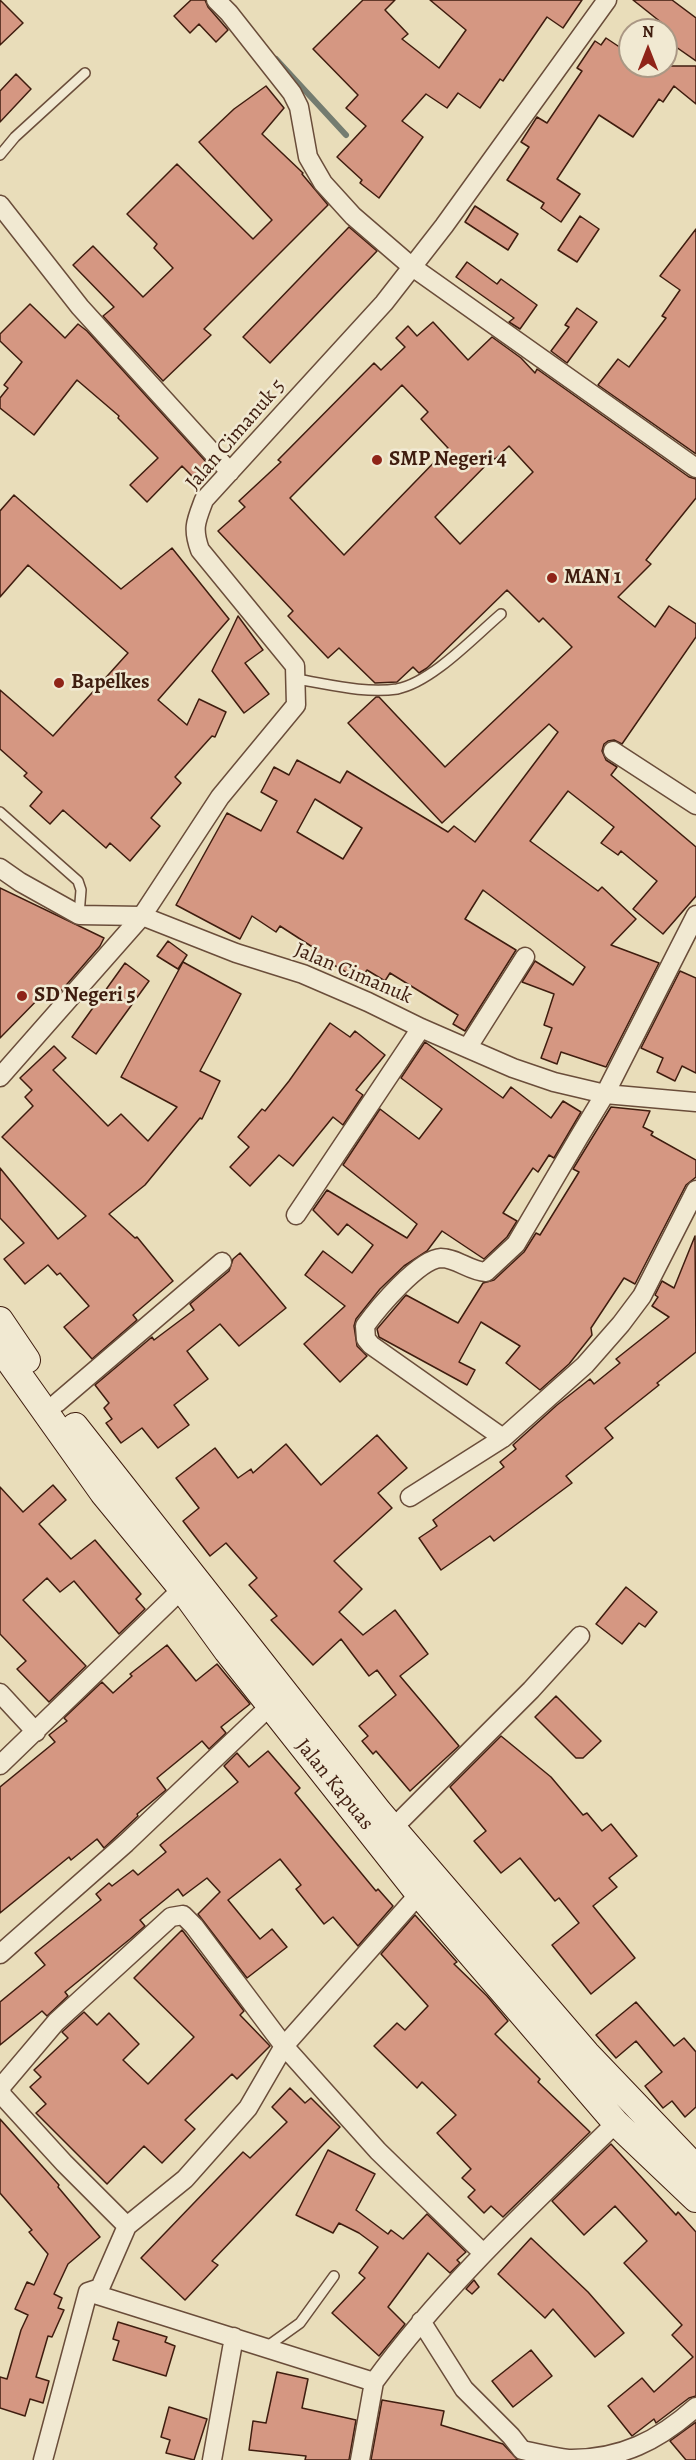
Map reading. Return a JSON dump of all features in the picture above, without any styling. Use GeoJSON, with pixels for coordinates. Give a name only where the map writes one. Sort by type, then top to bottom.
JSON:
{"type":"FeatureCollection","features":[{"type":"Feature","properties":{"kind":"street"},"geometry":{"type":"LineString","coordinates":[[216,0],[229,13],[292,93],[299,107],[308,157],[322,183],[353,216],[411,266],[696,468]]}},
{"type":"Feature","properties":{"kind":"street","name":"Jalan Cimanuk 5"},"geometry":{"type":"LineString","coordinates":[[0,1077],[142,916],[220,797],[296,705],[295,666],[200,550],[194,534],[204,500],[384,303],[444,226],[607,0]]}},
{"type":"Feature","properties":{"kind":"street"},"geometry":{"type":"LineString","coordinates":[[0,205],[80,307],[230,472]]}},
{"type":"Feature","properties":{"kind":"street"},"geometry":{"type":"LineString","coordinates":[[613,751],[696,806]]}},
{"type":"Feature","properties":{"kind":"street","name":"Jalan Cimanuk"},"geometry":{"type":"LineString","coordinates":[[0,868],[79,915],[142,916],[236,953],[303,974],[513,1068],[554,1082],[604,1094],[696,1102]]}},
{"type":"Feature","properties":{"kind":"street"},"geometry":{"type":"LineString","coordinates":[[503,1438],[371,1345],[366,1339],[364,1326],[417,1269],[430,1260],[442,1258],[454,1260],[477,1272],[486,1272],[516,1244],[604,1094],[696,915]]}},
{"type":"Feature","properties":{"kind":"street"},"geometry":{"type":"LineString","coordinates":[[468,1047],[525,957]]}},
{"type":"Feature","properties":{"kind":"street"},"geometry":{"type":"LineString","coordinates":[[296,1215],[421,1028]]}},
{"type":"Feature","properties":{"kind":"street"},"geometry":{"type":"LineString","coordinates":[[410,1497],[503,1438],[585,1365],[642,1296],[696,1190]]}},
{"type":"Feature","properties":{"kind":"street"},"geometry":{"type":"LineString","coordinates":[[57,1403],[222,1263]]}},
{"type":"Feature","properties":{"kind":"street","name":"Jalan Kapuas"},"geometry":{"type":"LineString","coordinates":[[0,1320],[57,1403],[578,2061],[616,2123],[696,2199]]}},
{"type":"Feature","properties":{"kind":"street","name":"Jalan Kapuas"},"geometry":{"type":"LineString","coordinates":[[0,1348],[104,1493],[182,1589],[270,1706],[419,1894],[578,2061],[696,2168]]}},
{"type":"Feature","properties":{"kind":"street"},"geometry":{"type":"LineString","coordinates":[[0,1765],[182,1589]]}},
{"type":"Feature","properties":{"kind":"street"},"geometry":{"type":"LineString","coordinates":[[393,1828],[531,1690],[580,1636]]}},
{"type":"Feature","properties":{"kind":"street"},"geometry":{"type":"LineString","coordinates":[[0,1693],[36,1732]]}},
{"type":"Feature","properties":{"kind":"street"},"geometry":{"type":"LineString","coordinates":[[0,1954],[126,1843],[270,1706]]}},
{"type":"Feature","properties":{"kind":"street"},"geometry":{"type":"LineString","coordinates":[[88,2292],[100,2288],[127,2226],[185,2179],[248,2108],[284,2046],[419,1894]]}},
{"type":"Feature","properties":{"kind":"street"},"geometry":{"type":"LineString","coordinates":[[127,2226],[64,2163],[2,2095],[1,2087],[56,2022],[171,1917],[183,1915],[195,1926],[284,2046],[378,2151],[483,2253]]}},
{"type":"Feature","properties":{"kind":"street"},"geometry":{"type":"LineString","coordinates":[[360,2460],[374,2382],[421,2321],[483,2253],[616,2123]]}},
{"type":"Feature","properties":{"kind":"street"},"geometry":{"type":"LineString","coordinates":[[88,2292],[374,2382]]}},
{"type":"Feature","properties":{"kind":"street"},"geometry":{"type":"LineString","coordinates":[[43,2460],[88,2292]]}},
{"type":"Feature","properties":{"kind":"street"},"geometry":{"type":"LineString","coordinates":[[421,2321],[464,2389],[504,2428],[521,2455],[570,2460],[614,2458],[645,2446],[676,2425],[696,2407]]}},
{"type":"Feature","properties":{"kind":"street"},"geometry":{"type":"LineString","coordinates":[[212,2460],[234,2337]]}},
{"type":"Feature","properties":{"kind":"lane"},"geometry":{"type":"LineString","coordinates":[[0,154],[15,137],[85,73]]}},
{"type":"Feature","properties":{"kind":"lane"},"geometry":{"type":"LineString","coordinates":[[296,679],[372,690],[398,688],[425,678],[501,614]]}},
{"type":"Feature","properties":{"kind":"lane"},"geometry":{"type":"LineString","coordinates":[[0,812],[78,881],[81,890],[79,915]]}},
{"type":"Feature","properties":{"kind":"lane"},"geometry":{"type":"LineString","coordinates":[[265,2348],[300,2323],[334,2276]]}},
{"type":"Feature","properties":{"kind":"building"},"geometry":{"type":"Polygon","coordinates":[[[0,0],[23,23],[0,45],[0,0]]]}},
{"type":"Feature","properties":{"kind":"building"},"geometry":{"type":"Polygon","coordinates":[[[191,0],[205,0],[208,7],[228,30],[216,42],[199,24],[190,33],[174,16],[191,0]]]}},
{"type":"Feature","properties":{"kind":"building"},"geometry":{"type":"Polygon","coordinates":[[[363,0],[395,0],[385,10],[408,34],[402,39],[439,68],[466,30],[430,0],[582,0],[563,28],[547,17],[503,81],[500,79],[480,108],[458,93],[447,108],[426,94],[402,121],[423,137],[379,198],[360,183],[362,180],[337,157],[366,126],[346,108],[358,95],[313,49],[363,0]]]}},
{"type":"Feature","properties":{"kind":"building"},"geometry":{"type":"Polygon","coordinates":[[[633,0],[672,0],[696,18],[696,61],[678,48],[678,18],[656,18],[633,0]]]}},
{"type":"Feature","properties":{"kind":"building"},"geometry":{"type":"Polygon","coordinates":[[[606,38],[618,46],[618,78],[678,78],[678,66],[696,66],[696,104],[674,86],[663,102],[659,99],[633,137],[599,115],[557,179],[580,194],[561,222],[541,208],[544,203],[507,180],[529,147],[521,142],[537,117],[547,123],[582,71],[577,68],[595,41],[601,45],[606,38]]]}},
{"type":"Feature","properties":{"kind":"building"},"geometry":{"type":"Polygon","coordinates":[[[16,74],[31,89],[0,122],[0,91],[16,74]]]}},
{"type":"Feature","properties":{"kind":"building"},"geometry":{"type":"Polygon","coordinates":[[[266,86],[284,108],[262,134],[303,173],[328,205],[204,329],[211,335],[163,381],[103,316],[114,307],[73,265],[93,246],[143,297],[173,268],[154,248],[157,244],[127,214],[177,164],[253,239],[272,220],[199,142],[234,109],[266,86]]]}},
{"type":"Feature","properties":{"kind":"building"},"geometry":{"type":"Polygon","coordinates":[[[475,206],[518,234],[508,250],[465,222],[475,206]]]}},
{"type":"Feature","properties":{"kind":"building"},"geometry":{"type":"Polygon","coordinates":[[[580,216],[599,229],[577,262],[558,250],[580,216]]]}},
{"type":"Feature","properties":{"kind":"building"},"geometry":{"type":"Polygon","coordinates":[[[349,227],[377,251],[270,363],[243,337],[349,227]]]}},
{"type":"Feature","properties":{"kind":"building"},"geometry":{"type":"Polygon","coordinates":[[[696,229],[696,454],[598,385],[618,359],[629,367],[666,318],[662,316],[680,290],[660,276],[696,229]]]}},
{"type":"Feature","properties":{"kind":"building"},"geometry":{"type":"Polygon","coordinates":[[[467,262],[497,284],[501,279],[537,305],[520,329],[509,322],[514,318],[456,277],[467,262]]]}},
{"type":"Feature","properties":{"kind":"building"},"geometry":{"type":"Polygon","coordinates":[[[30,304],[65,338],[78,324],[87,331],[208,464],[194,478],[182,466],[147,502],[130,485],[158,458],[118,418],[119,416],[77,380],[34,435],[0,408],[0,398],[8,388],[4,385],[22,362],[0,341],[0,334],[30,304]]]}},
{"type":"Feature","properties":{"kind":"building"},"geometry":{"type":"Polygon","coordinates":[[[577,308],[597,322],[567,363],[551,351],[569,327],[565,325],[577,308]]]}},
{"type":"Feature","properties":{"kind":"building"},"geometry":{"type":"Polygon","coordinates":[[[433,322],[468,360],[492,337],[521,358],[535,373],[537,369],[689,477],[696,479],[696,498],[646,560],[651,564],[618,597],[655,627],[669,606],[696,624],[696,637],[622,744],[614,740],[608,741],[604,744],[602,751],[606,760],[617,767],[611,775],[696,847],[696,896],[663,934],[633,909],[657,881],[621,851],[618,855],[601,843],[614,827],[568,791],[530,841],[598,891],[602,887],[636,919],[611,945],[659,963],[606,1067],[561,1052],[557,1064],[541,1058],[552,1028],[544,1025],[554,994],[522,982],[535,961],[573,985],[585,967],[483,890],[465,919],[516,950],[465,1031],[453,1024],[458,1015],[390,973],[385,981],[367,970],[360,980],[311,952],[314,948],[280,926],[276,932],[252,916],[240,939],[176,905],[227,813],[261,831],[277,801],[261,792],[274,767],[289,775],[297,760],[340,783],[347,771],[448,832],[454,826],[475,842],[558,732],[549,724],[442,823],[348,723],[376,697],[379,697],[445,767],[572,647],[543,618],[539,622],[507,590],[427,668],[419,673],[413,667],[397,682],[375,683],[339,648],[328,658],[288,616],[293,611],[218,531],[245,507],[239,501],[281,462],[278,460],[374,363],[381,370],[405,347],[396,338],[408,326],[417,336],[433,322]],[[402,385],[290,498],[344,555],[448,448],[421,419],[428,412],[402,385]],[[509,446],[495,459],[493,458],[435,517],[460,544],[533,472],[509,446]],[[315,799],[297,832],[343,859],[362,828],[315,799]]]}},
{"type":"Feature","properties":{"kind":"building"},"geometry":{"type":"Polygon","coordinates":[[[14,495],[121,589],[172,548],[229,619],[158,700],[187,725],[199,699],[226,712],[215,737],[212,736],[175,777],[181,783],[151,818],[160,826],[130,861],[110,843],[106,848],[63,810],[50,824],[30,806],[42,792],[24,776],[27,773],[0,749],[0,690],[53,736],[128,653],[28,565],[0,597],[0,511],[14,495]]]}},
{"type":"Feature","properties":{"kind":"building"},"geometry":{"type":"Polygon","coordinates":[[[238,616],[263,650],[245,663],[269,694],[244,713],[212,671],[238,616]]]}},
{"type":"Feature","properties":{"kind":"building","name":"SD Negeri 5"},"geometry":{"type":"Polygon","coordinates":[[[0,888],[104,938],[100,946],[55,998],[47,990],[0,1038],[0,888]]]}},
{"type":"Feature","properties":{"kind":"building"},"geometry":{"type":"Polygon","coordinates":[[[168,941],[187,955],[178,969],[157,956],[168,941]]]}},
{"type":"Feature","properties":{"kind":"building"},"geometry":{"type":"Polygon","coordinates":[[[183,962],[241,994],[200,1071],[220,1081],[202,1119],[200,1118],[145,1185],[109,1214],[135,1238],[137,1237],[173,1281],[133,1315],[137,1320],[92,1359],[64,1327],[89,1306],[60,1273],[57,1275],[48,1265],[25,1284],[4,1259],[24,1243],[0,1218],[0,1168],[58,1239],[86,1216],[2,1137],[33,1106],[25,1097],[32,1090],[20,1078],[54,1046],[66,1058],[53,1070],[108,1126],[121,1114],[148,1141],[177,1107],[121,1077],[183,962]]]}},
{"type":"Feature","properties":{"kind":"building"},"geometry":{"type":"Polygon","coordinates":[[[125,963],[149,981],[96,1054],[72,1037],[125,963]]]}},
{"type":"Feature","properties":{"kind":"building"},"geometry":{"type":"Polygon","coordinates":[[[680,971],[696,978],[696,1073],[682,1066],[675,1081],[657,1072],[663,1058],[641,1048],[680,971]]]}},
{"type":"Feature","properties":{"kind":"building"},"geometry":{"type":"Polygon","coordinates":[[[330,1023],[350,1037],[355,1031],[385,1055],[356,1090],[363,1095],[343,1125],[333,1117],[293,1166],[279,1155],[250,1186],[230,1167],[249,1147],[238,1137],[262,1109],[265,1111],[330,1023]]]}},
{"type":"Feature","properties":{"kind":"building"},"geometry":{"type":"Polygon","coordinates":[[[425,1042],[503,1098],[511,1087],[551,1118],[563,1101],[581,1112],[554,1158],[549,1155],[538,1172],[533,1168],[503,1213],[517,1221],[507,1237],[484,1259],[442,1231],[427,1251],[404,1266],[380,1289],[356,1319],[354,1326],[357,1346],[367,1356],[340,1382],[304,1344],[345,1306],[305,1275],[323,1251],[352,1273],[373,1245],[347,1224],[338,1235],[313,1210],[327,1190],[407,1238],[417,1224],[343,1165],[380,1109],[419,1139],[442,1109],[401,1078],[425,1042]]]}},
{"type":"Feature","properties":{"kind":"building"},"geometry":{"type":"Polygon","coordinates":[[[611,1107],[650,1111],[643,1127],[653,1132],[651,1135],[696,1160],[696,1177],[686,1185],[635,1284],[624,1278],[591,1328],[592,1335],[569,1364],[540,1390],[506,1363],[520,1346],[481,1322],[459,1362],[475,1370],[467,1385],[379,1337],[377,1329],[406,1295],[458,1323],[483,1283],[494,1280],[524,1252],[536,1233],[540,1235],[579,1172],[573,1169],[611,1107]]]}},
{"type":"Feature","properties":{"kind":"building"},"geometry":{"type":"Polygon","coordinates":[[[695,1236],[696,1352],[605,1428],[613,1438],[566,1476],[572,1483],[494,1541],[490,1536],[441,1570],[419,1538],[437,1526],[433,1520],[504,1467],[500,1462],[516,1449],[513,1445],[557,1405],[590,1379],[594,1384],[620,1363],[616,1359],[669,1317],[652,1306],[658,1297],[655,1295],[662,1281],[674,1288],[695,1236]]]}},
{"type":"Feature","properties":{"kind":"building"},"geometry":{"type":"Polygon","coordinates":[[[240,1253],[286,1308],[239,1346],[220,1324],[187,1351],[208,1379],[174,1405],[189,1425],[158,1448],[142,1428],[121,1443],[106,1423],[112,1419],[104,1408],[109,1403],[95,1385],[152,1337],[154,1340],[194,1310],[190,1304],[229,1271],[233,1259],[240,1253]]]}},
{"type":"Feature","properties":{"kind":"building"},"geometry":{"type":"Polygon","coordinates":[[[377,1435],[407,1468],[378,1493],[392,1508],[334,1561],[362,1589],[339,1612],[363,1635],[395,1610],[428,1654],[400,1676],[459,1746],[410,1791],[376,1751],[373,1754],[362,1741],[368,1736],[359,1726],[396,1695],[377,1670],[369,1676],[341,1639],[313,1665],[271,1620],[277,1616],[249,1585],[257,1578],[226,1543],[210,1556],[183,1521],[199,1508],[176,1478],[215,1448],[238,1478],[251,1469],[253,1473],[286,1444],[321,1485],[377,1435]]]}},
{"type":"Feature","properties":{"kind":"building"},"geometry":{"type":"Polygon","coordinates":[[[53,1485],[66,1500],[39,1524],[71,1559],[95,1540],[141,1594],[136,1599],[145,1609],[119,1634],[74,1581],[60,1592],[47,1578],[23,1600],[86,1666],[49,1702],[17,1669],[26,1661],[0,1634],[0,1487],[23,1512],[53,1485]]]}},
{"type":"Feature","properties":{"kind":"building"},"geometry":{"type":"Polygon","coordinates":[[[626,1587],[657,1612],[645,1627],[639,1623],[622,1644],[596,1624],[626,1587]]]}},
{"type":"Feature","properties":{"kind":"building"},"geometry":{"type":"Polygon","coordinates":[[[167,1645],[196,1681],[217,1664],[250,1704],[221,1727],[226,1733],[209,1749],[202,1741],[157,1778],[166,1790],[137,1814],[138,1816],[104,1848],[97,1839],[71,1860],[69,1857],[0,1913],[0,1787],[55,1742],[49,1735],[67,1721],[64,1718],[102,1682],[113,1693],[132,1676],[130,1674],[167,1645]]]}},
{"type":"Feature","properties":{"kind":"building"},"geometry":{"type":"Polygon","coordinates":[[[556,1696],[601,1741],[583,1758],[576,1758],[535,1717],[556,1696]]]}},
{"type":"Feature","properties":{"kind":"building"},"geometry":{"type":"Polygon","coordinates":[[[501,1736],[551,1777],[583,1815],[587,1813],[602,1831],[611,1824],[637,1856],[609,1878],[617,1887],[593,1906],[635,1958],[591,1994],[552,1945],[579,1923],[559,1898],[555,1901],[520,1858],[501,1873],[474,1841],[486,1831],[450,1787],[501,1736]]]}},
{"type":"Feature","properties":{"kind":"building"},"geometry":{"type":"Polygon","coordinates":[[[268,1751],[300,1788],[295,1793],[376,1891],[378,1889],[393,1906],[358,1946],[333,1917],[324,1924],[296,1889],[301,1885],[280,1859],[228,1900],[260,1939],[272,1929],[287,1947],[247,1978],[198,1914],[220,1892],[207,1878],[183,1896],[178,1889],[140,1920],[145,1926],[65,1992],[68,1996],[47,2016],[42,2011],[0,2045],[0,2002],[45,1965],[35,1953],[101,1900],[96,1894],[109,1883],[112,1886],[133,1870],[138,1875],[166,1852],[160,1845],[238,1782],[224,1766],[237,1753],[249,1767],[268,1751]]]}},
{"type":"Feature","properties":{"kind":"building"},"geometry":{"type":"Polygon","coordinates":[[[415,1915],[457,1962],[454,1964],[487,1996],[508,2021],[495,2034],[540,2079],[538,2082],[590,2132],[503,2217],[491,2206],[484,2213],[468,2197],[475,2190],[462,2178],[471,2169],[437,2133],[456,2115],[422,2082],[417,2088],[374,2046],[397,2023],[405,2030],[428,2006],[381,1954],[415,1915]]]}},
{"type":"Feature","properties":{"kind":"building"},"geometry":{"type":"Polygon","coordinates":[[[182,1930],[244,2011],[240,2015],[270,2046],[237,2079],[232,2074],[185,2120],[195,2129],[162,2163],[144,2146],[107,2184],[36,2113],[46,2104],[30,2087],[41,2077],[34,2070],[68,2038],[62,2032],[84,2012],[97,2025],[109,2013],[139,2044],[123,2060],[148,2084],[194,2037],[134,1978],[182,1930]]]}},
{"type":"Feature","properties":{"kind":"building"},"geometry":{"type":"Polygon","coordinates":[[[636,2002],[674,2046],[684,2038],[696,2052],[696,2107],[685,2117],[672,2101],[663,2108],[645,2086],[662,2072],[636,2041],[616,2058],[596,2035],[636,2002]]]}},
{"type":"Feature","properties":{"kind":"building"},"geometry":{"type":"Polygon","coordinates":[[[290,2088],[305,2103],[311,2098],[340,2127],[212,2261],[218,2265],[185,2300],[141,2258],[243,2152],[250,2158],[287,2122],[272,2107],[290,2088]]]}},
{"type":"Feature","properties":{"kind":"building"},"geometry":{"type":"Polygon","coordinates":[[[0,2119],[59,2185],[58,2187],[100,2237],[68,2264],[54,2294],[62,2298],[58,2308],[64,2310],[52,2337],[48,2336],[36,2377],[49,2381],[43,2403],[30,2399],[25,2416],[0,2408],[0,2377],[7,2379],[21,2330],[28,2315],[15,2309],[27,2282],[34,2285],[48,2254],[29,2232],[32,2230],[0,2193],[0,2119]]]}},
{"type":"Feature","properties":{"kind":"building"},"geometry":{"type":"Polygon","coordinates":[[[611,2144],[676,2215],[678,2212],[696,2232],[696,2396],[689,2398],[656,2423],[654,2419],[632,2436],[608,2406],[642,2378],[654,2392],[693,2357],[672,2335],[682,2325],[624,2263],[647,2241],[615,2206],[584,2235],[552,2201],[611,2144]]]}},
{"type":"Feature","properties":{"kind":"building"},"geometry":{"type":"Polygon","coordinates":[[[328,2150],[375,2174],[356,2210],[388,2234],[391,2230],[403,2239],[427,2214],[466,2252],[457,2260],[460,2263],[450,2273],[428,2253],[388,2307],[405,2324],[379,2356],[332,2313],[365,2278],[359,2273],[378,2247],[359,2233],[339,2223],[333,2233],[296,2215],[328,2150]]]}},
{"type":"Feature","properties":{"kind":"building"},"geometry":{"type":"Polygon","coordinates":[[[531,2238],[588,2292],[624,2333],[595,2357],[553,2309],[545,2318],[498,2274],[531,2238]]]}},
{"type":"Feature","properties":{"kind":"building"},"geometry":{"type":"Polygon","coordinates":[[[474,2280],[479,2287],[472,2294],[466,2289],[474,2280]]]}},
{"type":"Feature","properties":{"kind":"building"},"geometry":{"type":"Polygon","coordinates":[[[118,2322],[167,2337],[165,2342],[175,2346],[166,2376],[113,2360],[119,2341],[113,2339],[118,2322]]]}},
{"type":"Feature","properties":{"kind":"building"},"geometry":{"type":"Polygon","coordinates":[[[531,2350],[552,2376],[513,2407],[492,2381],[531,2350]]]}},
{"type":"Feature","properties":{"kind":"building"},"geometry":{"type":"Polygon","coordinates":[[[277,2372],[308,2379],[302,2408],[356,2420],[349,2460],[305,2460],[306,2456],[249,2450],[253,2421],[266,2423],[277,2372]]]}},
{"type":"Feature","properties":{"kind":"building"},"geometry":{"type":"Polygon","coordinates":[[[382,2400],[444,2411],[441,2425],[503,2444],[518,2460],[371,2460],[382,2400]]]}},
{"type":"Feature","properties":{"kind":"building"},"geometry":{"type":"Polygon","coordinates":[[[169,2407],[207,2419],[194,2460],[166,2453],[170,2440],[161,2437],[169,2407]]]}},
{"type":"Feature","properties":{"kind":"building"},"geometry":{"type":"Polygon","coordinates":[[[696,2422],[696,2460],[686,2460],[670,2441],[696,2422]]]}},
{"type":"Feature","properties":{"kind":"waterway"},"geometry":{"type":"LineString","coordinates":[[276,59],[346,135]]}},
{"type":"Feature","properties":{"kind":"place","name":"SMP Negeri 4"},"geometry":{"type":"Point","coordinates":[377,460]}},
{"type":"Feature","properties":{"kind":"place","name":"MAN 1"},"geometry":{"type":"Point","coordinates":[552,578]}},
{"type":"Feature","properties":{"kind":"place","name":"Bapelkes"},"geometry":{"type":"Point","coordinates":[59,683]}},
{"type":"Feature","properties":{"kind":"place","name":"SD Negeri 5"},"geometry":{"type":"Point","coordinates":[22,996]}}]}
